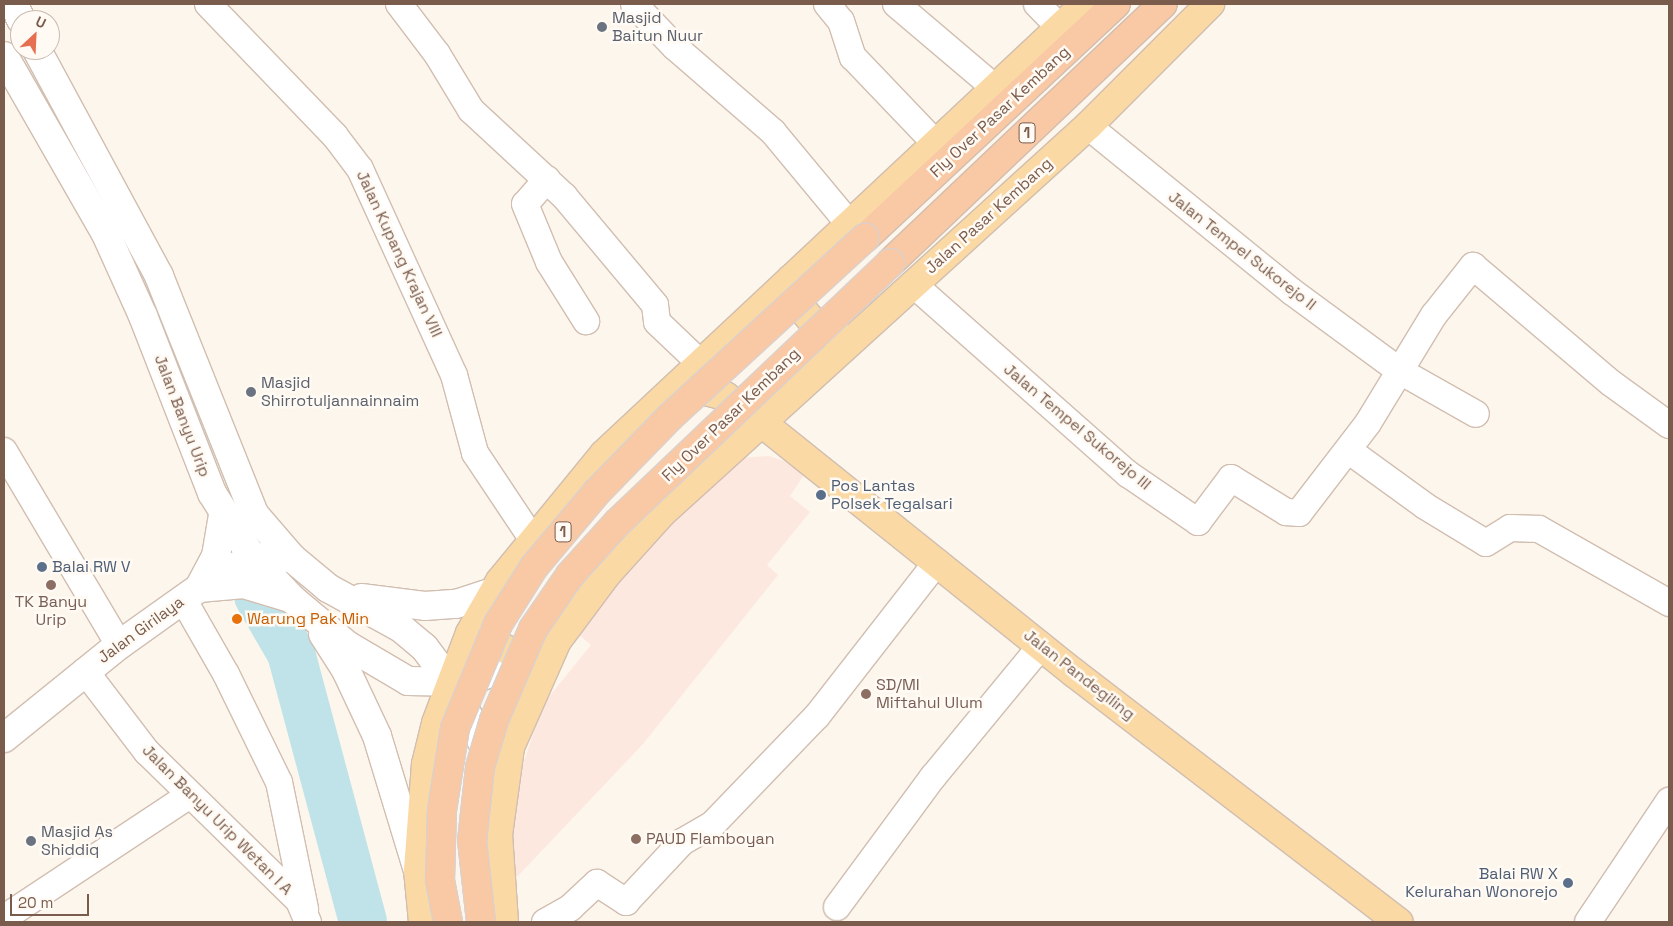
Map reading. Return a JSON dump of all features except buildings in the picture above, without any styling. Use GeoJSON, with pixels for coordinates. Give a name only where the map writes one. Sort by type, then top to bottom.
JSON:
{"type":"FeatureCollection","features":[{"type":"Feature","properties":{"kind":"highway","name":"Fly Over Pasar Kembang"},"geometry":{"type":"LineString","coordinates":[[448,922],[440,880],[442,810],[455,728],[498,624],[534,567],[597,492],[670,417],[1116,4]]}},
{"type":"Feature","properties":{"kind":"highway","name":"Fly Over Pasar Kembang"},"geometry":{"type":"LineString","coordinates":[[481,922],[472,841],[480,768],[494,720],[533,629],[570,575],[617,523],[1163,4]]}},
{"type":"Feature","properties":{"kind":"main road"},"geometry":{"type":"LineString","coordinates":[[423,922],[418,870],[426,764],[451,683],[470,633],[497,586],[604,454],[791,278],[851,226],[1085,4]]}},
{"type":"Feature","properties":{"kind":"main road","name":"Jalan Pasar Kembang"},"geometry":{"type":"LineString","coordinates":[[504,922],[498,835],[502,785],[545,647],[607,574],[662,514],[1088,126],[1210,4]]}},
{"type":"Feature","properties":{"kind":"main road","name":"Jalan Banyu Urip"},"geometry":{"type":"LineString","coordinates":[[4,56],[106,234],[223,515],[252,557],[302,608],[386,671],[408,681],[451,683],[488,678],[545,647]]}},
{"type":"Feature","properties":{"kind":"main road","name":"Jalan Banyu Urip"},"geometry":{"type":"LineString","coordinates":[[42,60],[159,276],[254,514],[292,558],[328,588],[401,628],[424,647],[451,683],[502,785]]}},
{"type":"Feature","properties":{"kind":"main road"},"geometry":{"type":"LineString","coordinates":[[791,278],[802,309],[812,322],[852,341]]}},
{"type":"Feature","properties":{"kind":"main road"},"geometry":{"type":"LineString","coordinates":[[654,405],[681,394],[704,391],[725,396],[762,423]]}},
{"type":"Feature","properties":{"kind":"main road","name":"Jalan Pandegiling"},"geometry":{"type":"LineString","coordinates":[[762,423],[1042,646],[1398,922]]}},
{"type":"Feature","properties":{"kind":"main road"},"geometry":{"type":"LineString","coordinates":[[191,594],[216,556],[223,515]]}},
{"type":"Feature","properties":{"kind":"main road"},"geometry":{"type":"LineString","coordinates":[[252,557],[292,558]]}},
{"type":"Feature","properties":{"kind":"main road","name":"Jalan Girilaya"},"geometry":{"type":"LineString","coordinates":[[4,738],[119,645],[191,594],[252,557]]}},
{"type":"Feature","properties":{"kind":"main road"},"geometry":{"type":"LineString","coordinates":[[191,594],[244,584],[302,608],[346,670],[377,736],[418,870]]}},
{"type":"Feature","properties":{"kind":"main road"},"geometry":{"type":"LineString","coordinates":[[497,586],[490,614],[490,632],[508,651],[545,647]]}},
{"type":"Feature","properties":{"kind":"main road"},"geometry":{"type":"LineString","coordinates":[[328,588],[380,603],[425,606],[456,604],[497,586]]}},
{"type":"Feature","properties":{"kind":"street","name":"Jalan Kupang Krajan VIII"},"geometry":{"type":"LineString","coordinates":[[208,4],[336,136],[360,168],[454,375],[475,453],[533,540]]}},
{"type":"Feature","properties":{"kind":"street"},"geometry":{"type":"LineString","coordinates":[[399,4],[438,54],[471,110],[547,179],[655,305],[658,322],[700,363]]}},
{"type":"Feature","properties":{"kind":"street"},"geometry":{"type":"LineString","coordinates":[[634,4],[675,48],[773,132],[851,226]]}},
{"type":"Feature","properties":{"kind":"street"},"geometry":{"type":"LineString","coordinates":[[827,4],[841,21],[853,57],[936,144]]}},
{"type":"Feature","properties":{"kind":"street"},"geometry":{"type":"LineString","coordinates":[[896,4],[995,88]]}},
{"type":"Feature","properties":{"kind":"street"},"geometry":{"type":"LineString","coordinates":[[1037,4],[1060,28]]}},
{"type":"Feature","properties":{"kind":"street","name":"Jalan Tempel Sukorejo II"},"geometry":{"type":"LineString","coordinates":[[1088,126],[1236,249],[1400,371],[1476,414]]}},
{"type":"Feature","properties":{"kind":"street"},"geometry":{"type":"LineString","coordinates":[[547,179],[525,204],[549,262],[586,321]]}},
{"type":"Feature","properties":{"kind":"street"},"geometry":{"type":"LineString","coordinates":[[1669,425],[1611,383],[1475,266],[1434,315],[1348,450],[1425,506],[1488,544],[1510,528],[1539,529],[1669,603]]}},
{"type":"Feature","properties":{"kind":"street","name":"Jalan Tempel Sukorejo III"},"geometry":{"type":"LineString","coordinates":[[913,284],[1128,474],[1198,522],[1230,478],[1286,512],[1299,513],[1348,450]]}},
{"type":"Feature","properties":{"kind":"street"},"geometry":{"type":"LineString","coordinates":[[4,451],[119,645]]}},
{"type":"Feature","properties":{"kind":"street"},"geometry":{"type":"LineString","coordinates":[[545,922],[570,908],[597,882],[626,902],[682,842],[712,825],[817,716],[937,562]]}},
{"type":"Feature","properties":{"kind":"street"},"geometry":{"type":"LineString","coordinates":[[191,594],[226,674],[279,782],[306,915]]}},
{"type":"Feature","properties":{"kind":"street"},"geometry":{"type":"LineString","coordinates":[[837,907],[933,778],[1042,646]]}},
{"type":"Feature","properties":{"kind":"street","name":"Jalan Banyu Urip Wetan I A"},"geometry":{"type":"LineString","coordinates":[[85,671],[116,715],[188,796],[306,915]]}},
{"type":"Feature","properties":{"kind":"street"},"geometry":{"type":"LineString","coordinates":[[14,919],[188,796]]}},
{"type":"Feature","properties":{"kind":"street"},"geometry":{"type":"LineString","coordinates":[[1588,922],[1669,801]]}},
{"type":"Feature","properties":{"kind":"shaded area"},"geometry":{"type":"Polygon","coordinates":[[[769,456],[808,469],[790,496],[810,512],[767,565],[778,575],[643,744],[516,878],[503,825],[543,704],[591,645],[577,633],[635,555],[738,458],[769,456]]]}},
{"type":"Feature","properties":{"kind":"waterway"},"geometry":{"type":"LineString","coordinates":[[258,596],[291,653],[363,922]]}},
{"type":"Feature","properties":{"kind":"place","name":"Masjid Baitun Nuur"},"geometry":{"type":"Point","coordinates":[602,27]}},
{"type":"Feature","properties":{"kind":"place","name":"Masjid Shirrotuljannainnaim"},"geometry":{"type":"Point","coordinates":[251,392]}},
{"type":"Feature","properties":{"kind":"place","name":"Pos Lantas Polsek Tegalsari"},"geometry":{"type":"Point","coordinates":[821,495]}},
{"type":"Feature","properties":{"kind":"place","name":"Balai RW V"},"geometry":{"type":"Point","coordinates":[42,567]}},
{"type":"Feature","properties":{"kind":"place","name":"TK Banyu Urip"},"geometry":{"type":"Point","coordinates":[51,585]}},
{"type":"Feature","properties":{"kind":"place","name":"Warung Pak Min"},"geometry":{"type":"Point","coordinates":[237,619]}},
{"type":"Feature","properties":{"kind":"place","name":"SD/MI Miftahul Ulum"},"geometry":{"type":"Point","coordinates":[866,694]}},
{"type":"Feature","properties":{"kind":"place","name":"PAUD Flamboyan"},"geometry":{"type":"Point","coordinates":[636,839]}},
{"type":"Feature","properties":{"kind":"place","name":"Masjid As Shiddiq"},"geometry":{"type":"Point","coordinates":[31,841]}},
{"type":"Feature","properties":{"kind":"place","name":"Balai RW X Kelurahan Wonorejo"},"geometry":{"type":"Point","coordinates":[1568,883]}}]}
